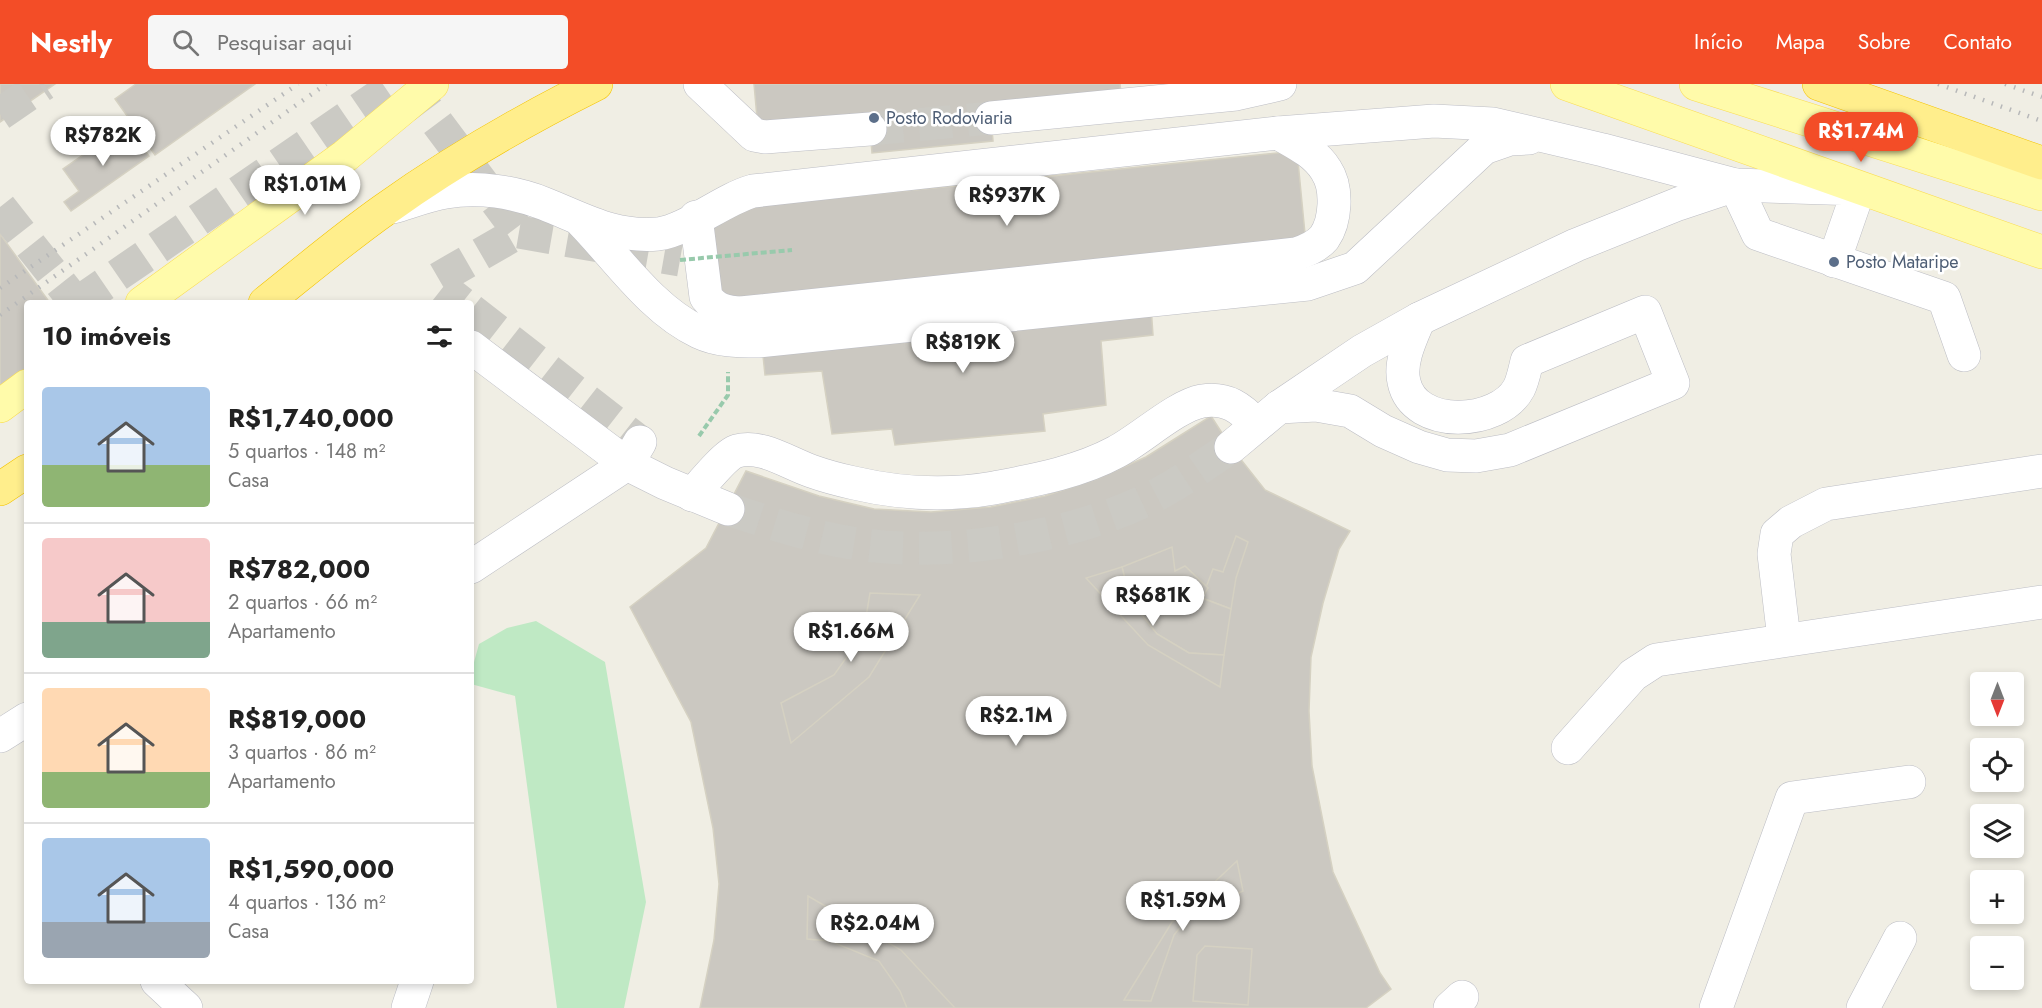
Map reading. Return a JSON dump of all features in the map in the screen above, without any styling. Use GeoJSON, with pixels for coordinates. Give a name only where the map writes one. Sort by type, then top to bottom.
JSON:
{"type":"FeatureCollection","features":[{"type":"Feature","properties":{"kind":"highway"},"geometry":{"type":"LineString","coordinates":[[269,300],[383,210],[476,149],[538,113],[596,84]]}},
{"type":"Feature","properties":{"kind":"highway"},"geometry":{"type":"LineString","coordinates":[[1819,84],[2042,163]]}},
{"type":"Feature","properties":{"kind":"highway"},"geometry":{"type":"LineString","coordinates":[[0,489],[24,473]]}},
{"type":"Feature","properties":{"kind":"main road"},"geometry":{"type":"LineString","coordinates":[[146,300],[345,156],[432,84]]}},
{"type":"Feature","properties":{"kind":"main road"},"geometry":{"type":"LineString","coordinates":[[1567,84],[2042,252]]}},
{"type":"Feature","properties":{"kind":"main road"},"geometry":{"type":"LineString","coordinates":[[1696,84],[2042,194]]}},
{"type":"Feature","properties":{"kind":"main road"},"geometry":{"type":"LineString","coordinates":[[0,406],[24,388]]}},
{"type":"Feature","properties":{"kind":"lane"},"geometry":{"type":"LineString","coordinates":[[699,84],[754,135],[765,137],[870,129]]}},
{"type":"Feature","properties":{"kind":"lane"},"geometry":{"type":"LineString","coordinates":[[991,118],[1166,92],[1236,94],[1280,84]]}},
{"type":"Feature","properties":{"kind":"lane"},"geometry":{"type":"LineString","coordinates":[[383,210],[446,192],[482,190],[511,194],[544,204],[582,222],[634,234],[659,234],[678,228],[735,196],[753,190],[1278,133],[1389,123],[1464,121],[1549,136],[1735,185],[1859,189],[1834,261]]}},
{"type":"Feature","properties":{"kind":"lane"},"geometry":{"type":"LineString","coordinates":[[696,217],[706,297],[714,307],[724,312],[741,313],[1296,254],[1312,249],[1324,237],[1333,217],[1334,194],[1327,171],[1316,158],[1278,133]]}},
{"type":"Feature","properties":{"kind":"lane"},"geometry":{"type":"LineString","coordinates":[[582,222],[650,294],[680,321],[700,333],[729,341],[758,341],[1308,284],[1355,268],[1484,148],[1510,139],[1549,136]]}},
{"type":"Feature","properties":{"kind":"lane"},"geometry":{"type":"LineString","coordinates":[[1735,185],[1758,234],[1944,298],[1964,355]]}},
{"type":"Feature","properties":{"kind":"lane"},"geometry":{"type":"LineString","coordinates":[[1231,447],[1268,416],[1362,351],[1419,319],[1576,245],[1678,204],[1735,185]]}},
{"type":"Feature","properties":{"kind":"lane"},"geometry":{"type":"LineString","coordinates":[[692,495],[735,451],[752,449],[811,471],[894,491],[937,493],[981,490],[1074,470],[1115,453],[1178,412],[1201,402],[1223,401],[1268,416],[1316,405],[1350,411],[1383,431],[1419,447],[1447,455],[1476,456],[1510,450],[1673,383],[1645,312],[1527,361],[1519,388],[1506,402],[1484,414],[1457,417],[1434,413],[1414,402],[1404,382],[1408,345],[1419,319]]}},
{"type":"Feature","properties":{"kind":"lane"},"geometry":{"type":"LineString","coordinates":[[474,349],[634,453],[692,495],[728,509]]}},
{"type":"Feature","properties":{"kind":"lane"},"geometry":{"type":"LineString","coordinates":[[474,565],[634,453]]}},
{"type":"Feature","properties":{"kind":"lane"},"geometry":{"type":"LineString","coordinates":[[1784,639],[1774,554],[1778,534],[1791,522],[1826,504],[2042,471]]}},
{"type":"Feature","properties":{"kind":"lane"},"geometry":{"type":"LineString","coordinates":[[1568,748],[1633,675],[1656,660],[1784,639],[2042,603]]}},
{"type":"Feature","properties":{"kind":"lane"},"geometry":{"type":"LineString","coordinates":[[0,736],[24,721]]}},
{"type":"Feature","properties":{"kind":"lane"},"geometry":{"type":"LineString","coordinates":[[1716,1008],[1792,798],[1909,782]]}},
{"type":"Feature","properties":{"kind":"lane"},"geometry":{"type":"LineString","coordinates":[[1863,1008],[1900,938]]}},
{"type":"Feature","properties":{"kind":"lane"},"geometry":{"type":"LineString","coordinates":[[160,984],[186,1008]]}},
{"type":"Feature","properties":{"kind":"lane"},"geometry":{"type":"LineString","coordinates":[[408,1008],[416,984]]}},
{"type":"Feature","properties":{"kind":"path"},"geometry":{"type":"LineString","coordinates":[[680,260],[792,250]]}},
{"type":"Feature","properties":{"kind":"path"},"geometry":{"type":"LineString","coordinates":[[696,439],[728,395],[729,341]]}},
{"type":"Feature","properties":{"kind":"green space"},"geometry":{"type":"Polygon","coordinates":[[[536,621],[605,662],[646,902],[624,1008],[557,1008],[515,696],[474,685],[474,662],[479,644],[507,628],[536,621]]]}},
{"type":"Feature","properties":{"kind":"building"},"geometry":{"type":"Polygon","coordinates":[[[0,84],[55,84],[0,122],[0,84]]]}},
{"type":"Feature","properties":{"kind":"building"},"geometry":{"type":"Polygon","coordinates":[[[136,84],[255,84],[155,155],[115,99],[136,84]]]}},
{"type":"Feature","properties":{"kind":"building","name":"Posto Rodoviaria"},"geometry":{"type":"Polygon","coordinates":[[[754,84],[1120,84],[1121,93],[990,105],[993,141],[872,153],[869,119],[758,129],[754,84]]]}},
{"type":"Feature","properties":{"kind":"building"},"geometry":{"type":"Polygon","coordinates":[[[131,131],[149,156],[71,211],[64,202],[79,191],[63,169],[106,139],[111,145],[131,131]]]}},
{"type":"Feature","properties":{"kind":"building"},"geometry":{"type":"Polygon","coordinates":[[[1297,151],[1306,244],[718,304],[708,211],[1297,151]]]}},
{"type":"Feature","properties":{"kind":"building"},"geometry":{"type":"Polygon","coordinates":[[[0,234],[48,300],[24,300],[24,372],[0,389],[0,234]]]}},
{"type":"Feature","properties":{"kind":"building"},"geometry":{"type":"Polygon","coordinates":[[[1151,306],[1153,335],[1101,341],[1106,405],[1043,414],[1045,431],[895,445],[892,429],[832,434],[822,371],[765,375],[762,346],[1151,306]]]}},
{"type":"Feature","properties":{"kind":"building"},"geometry":{"type":"Polygon","coordinates":[[[1211,416],[1231,447],[1265,490],[1350,531],[1339,549],[1323,603],[1311,657],[1309,711],[1312,766],[1333,872],[1380,973],[1391,989],[1366,1008],[700,1008],[714,940],[719,884],[713,828],[691,722],[630,607],[706,548],[746,471],[819,496],[874,509],[931,512],[991,507],[1045,496],[1097,479],[1146,457],[1211,416]]]}},
{"type":"Feature","properties":{"kind":"building"},"geometry":{"type":"Polygon","coordinates":[[[1236,536],[1248,542],[1236,578],[1231,609],[1202,598],[1213,569],[1223,572],[1236,536]]]}},
{"type":"Feature","properties":{"kind":"building"},"geometry":{"type":"Polygon","coordinates":[[[1172,547],[1175,571],[1185,566],[1208,588],[1202,598],[1231,609],[1224,655],[1189,653],[1157,634],[1130,600],[1122,567],[1172,547]]]}},
{"type":"Feature","properties":{"kind":"building"},"geometry":{"type":"Polygon","coordinates":[[[1122,567],[1130,600],[1157,634],[1189,653],[1224,655],[1220,687],[1148,645],[1086,578],[1122,567]]]}},
{"type":"Feature","properties":{"kind":"building"},"geometry":{"type":"Polygon","coordinates":[[[870,593],[920,595],[869,677],[791,743],[781,703],[834,675],[854,647],[866,617],[870,593]]]}},
{"type":"Feature","properties":{"kind":"building"},"geometry":{"type":"Polygon","coordinates":[[[1237,861],[1243,891],[1189,916],[1174,935],[1151,1001],[1124,1000],[1172,922],[1237,861]]]}},
{"type":"Feature","properties":{"kind":"building"},"geometry":{"type":"Polygon","coordinates":[[[808,896],[901,950],[955,1008],[907,1008],[900,991],[879,961],[830,941],[807,939],[808,896]]]}},
{"type":"Feature","properties":{"kind":"building"},"geometry":{"type":"Polygon","coordinates":[[[1205,946],[1252,949],[1248,1005],[1193,1001],[1197,955],[1205,946]]]}},
{"type":"Feature","properties":{"kind":"tunnel"},"geometry":{"type":"LineString","coordinates":[[0,114],[44,84]]}},
{"type":"Feature","properties":{"kind":"tunnel"},"geometry":{"type":"LineString","coordinates":[[81,300],[396,84]]}},
{"type":"Feature","properties":{"kind":"tunnel"},"geometry":{"type":"LineString","coordinates":[[408,84],[519,232],[434,281],[458,300]]}},
{"type":"Feature","properties":{"kind":"tunnel"},"geometry":{"type":"LineString","coordinates":[[870,129],[991,118]]}},
{"type":"Feature","properties":{"kind":"tunnel"},"geometry":{"type":"LineString","coordinates":[[0,207],[74,300]]}},
{"type":"Feature","properties":{"kind":"tunnel"},"geometry":{"type":"LineString","coordinates":[[519,232],[680,260]]}},
{"type":"Feature","properties":{"kind":"tunnel"},"geometry":{"type":"LineString","coordinates":[[474,312],[640,442]]}},
{"type":"Feature","properties":{"kind":"tunnel"},"geometry":{"type":"LineString","coordinates":[[728,509],[816,536],[883,547],[965,546],[1008,541],[1091,522],[1128,508],[1171,487],[1231,447]]}},
{"type":"Feature","properties":{"kind":"railway"},"geometry":{"type":"LineString","coordinates":[[0,288],[298,84]]}},
{"type":"Feature","properties":{"kind":"railway"},"geometry":{"type":"LineString","coordinates":[[0,315],[326,84]]}},
{"type":"Feature","properties":{"kind":"railway"},"geometry":{"type":"LineString","coordinates":[[1938,84],[2042,121]]}},
{"type":"Feature","properties":{"kind":"railway"},"geometry":{"type":"LineString","coordinates":[[2005,84],[2042,97]]}},
{"type":"Feature","properties":{"kind":"place","name":"Posto Rodoviaria"},"geometry":{"type":"Point","coordinates":[874,118]}},
{"type":"Feature","properties":{"kind":"place","name":"Posto Mataripe"},"geometry":{"type":"Point","coordinates":[1834,262]}}]}
